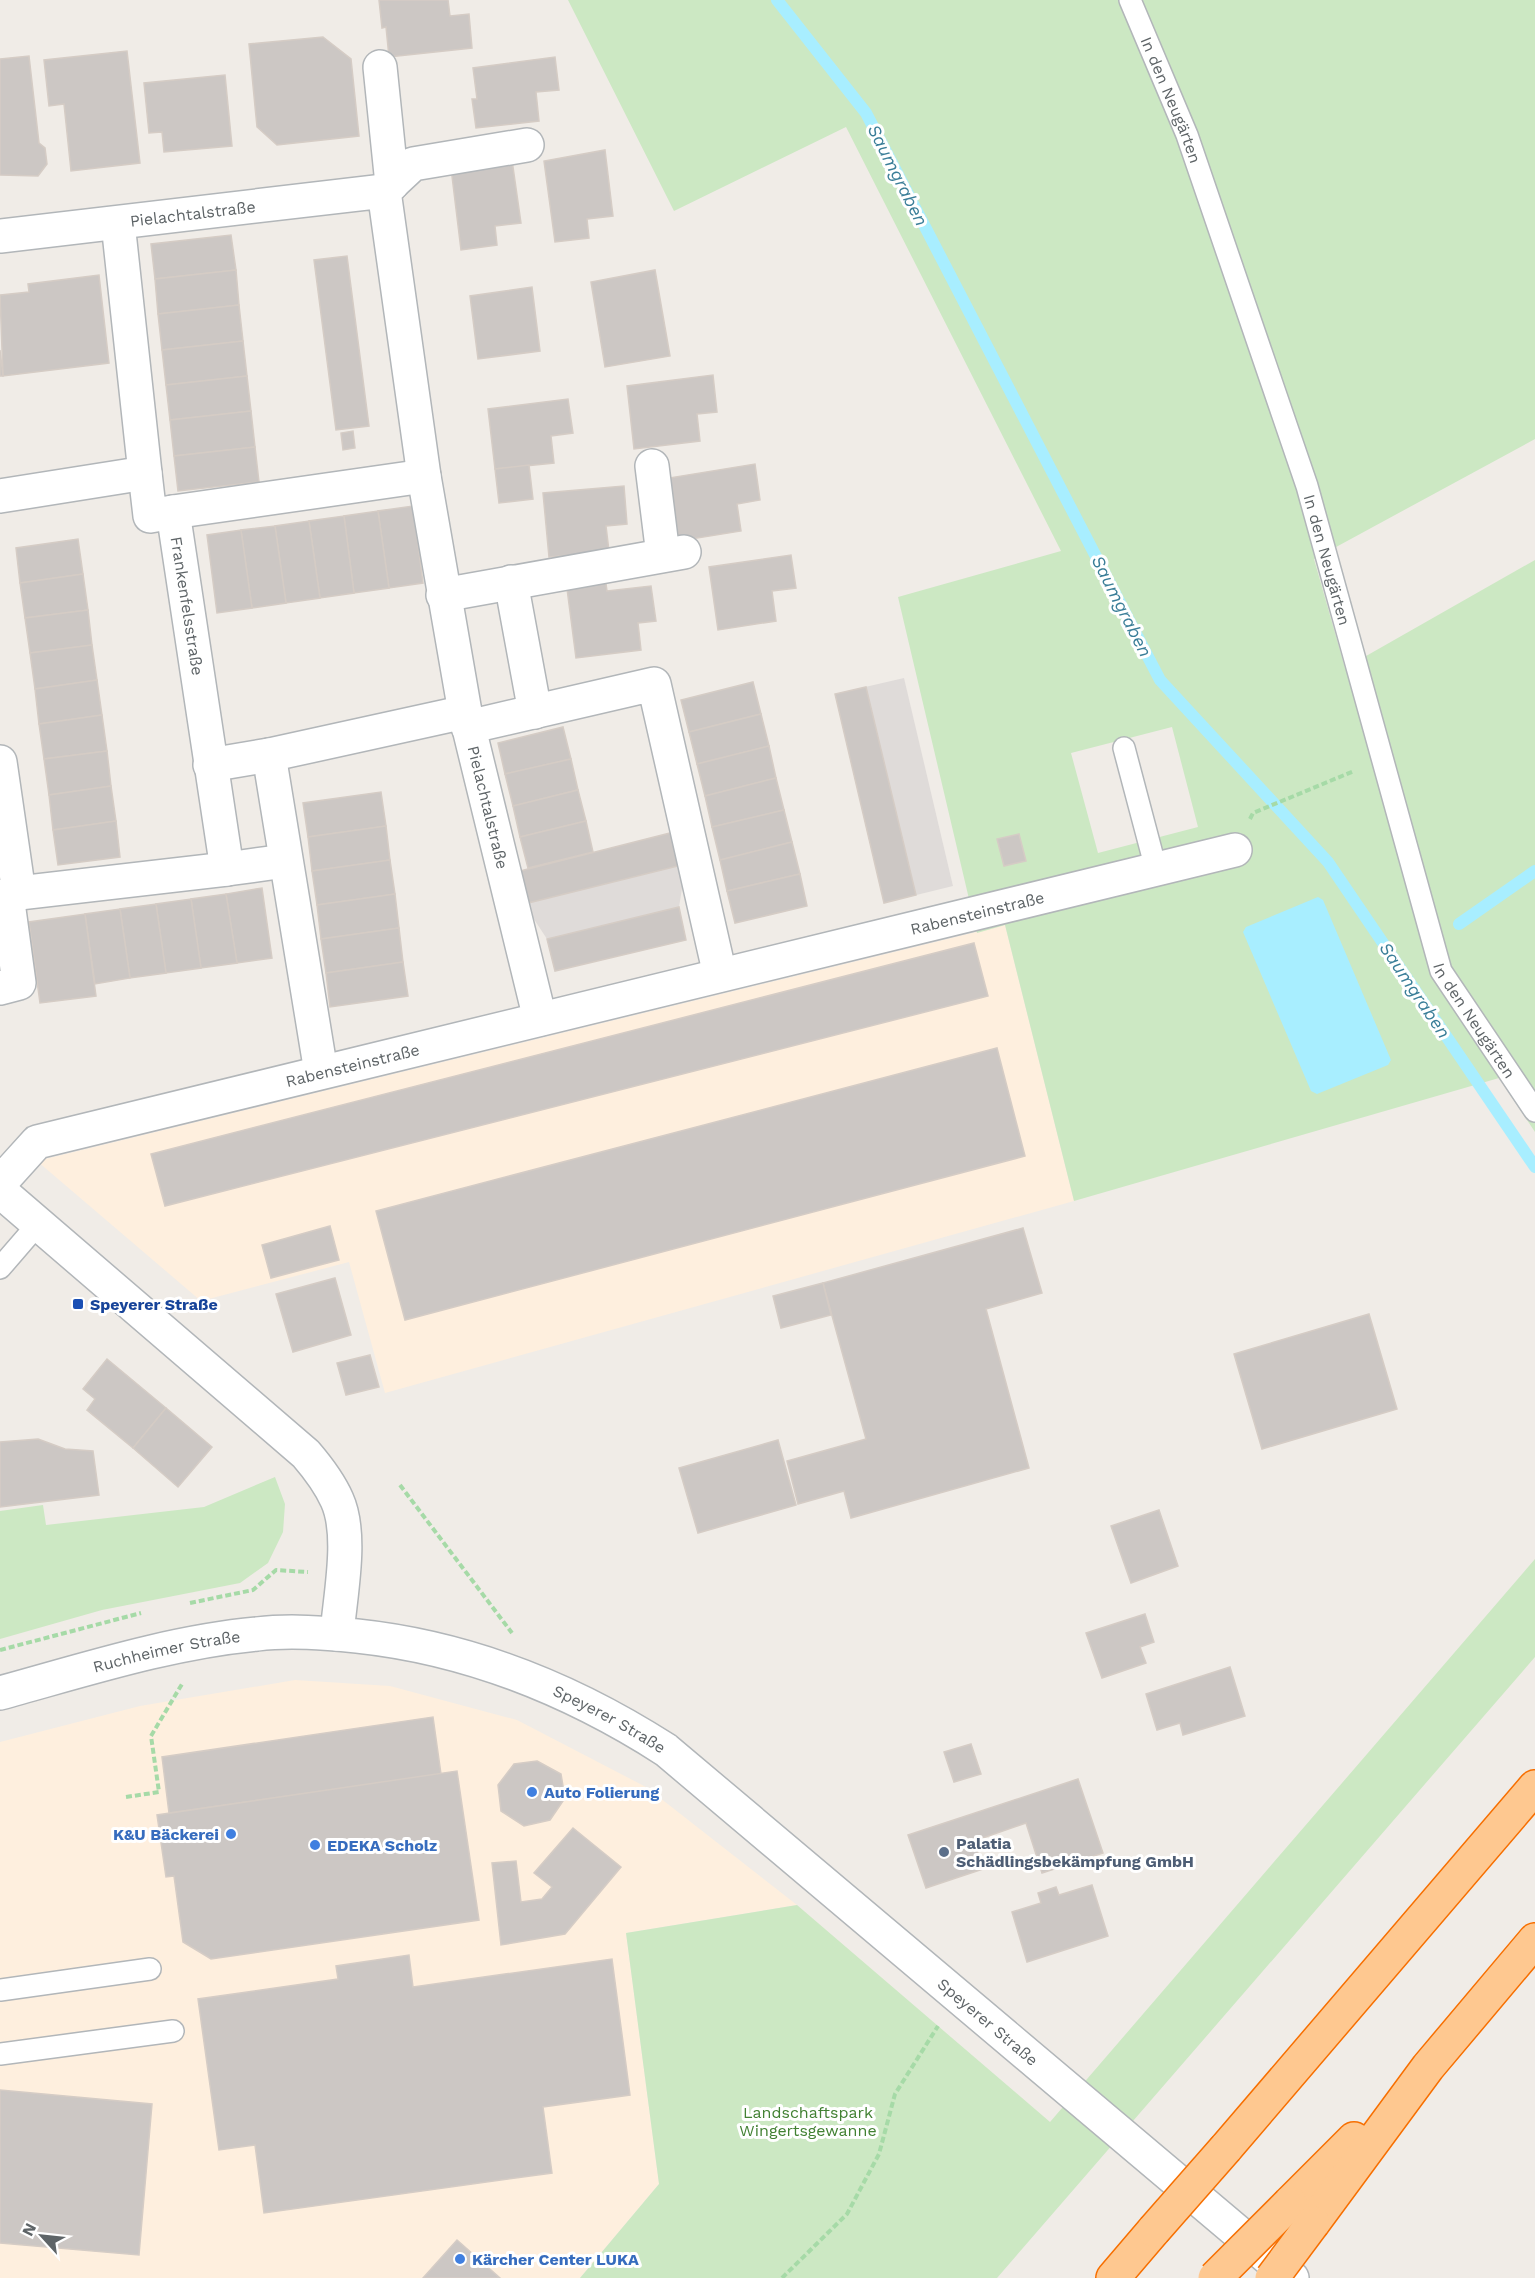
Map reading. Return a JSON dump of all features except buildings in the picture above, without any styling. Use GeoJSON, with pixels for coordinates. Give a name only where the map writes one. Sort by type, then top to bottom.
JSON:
{"type":"FeatureCollection","features":[{"type":"Feature","properties":{"kind":"highway"},"geometry":{"type":"LineString","coordinates":[[1113,2278],[1535,1787]]}},
{"type":"Feature","properties":{"kind":"highway"},"geometry":{"type":"LineString","coordinates":[[1215,2278],[1301,2213],[1535,1940]]}},
{"type":"Feature","properties":{"kind":"highway"},"geometry":{"type":"LineString","coordinates":[[1272,2278],[1301,2213]]}},
{"type":"Feature","properties":{"kind":"street","name":"Pielachtalstraße"},"geometry":{"type":"LineString","coordinates":[[380,67],[388,187],[424,476],[443,594],[466,719],[540,1019]]}},
{"type":"Feature","properties":{"kind":"street"},"geometry":{"type":"LineString","coordinates":[[388,187],[413,164],[527,145]]}},
{"type":"Feature","properties":{"kind":"street","name":"Pielachtalstraße"},"geometry":{"type":"LineString","coordinates":[[0,236],[388,187]]}},
{"type":"Feature","properties":{"kind":"street","name":"Frankenfelsstraße"},"geometry":{"type":"LineString","coordinates":[[118,222],[150,516],[172,513],[227,869]]}},
{"type":"Feature","properties":{"kind":"street"},"geometry":{"type":"LineString","coordinates":[[443,594],[674,554],[652,466]]}},
{"type":"Feature","properties":{"kind":"street"},"geometry":{"type":"LineString","coordinates":[[0,496],[145,473]]}},
{"type":"Feature","properties":{"kind":"street"},"geometry":{"type":"LineString","coordinates":[[172,513],[424,476]]}},
{"type":"Feature","properties":{"kind":"street"},"geometry":{"type":"LineString","coordinates":[[511,582],[535,712]]}},
{"type":"Feature","properties":{"kind":"street"},"geometry":{"type":"LineString","coordinates":[[210,765],[466,719],[535,712],[654,684],[720,975]]}},
{"type":"Feature","properties":{"kind":"street"},"geometry":{"type":"LineString","coordinates":[[269,755],[321,1072]]}},
{"type":"Feature","properties":{"kind":"street"},"geometry":{"type":"LineString","coordinates":[[0,769],[5,835],[19,893]]}},
{"type":"Feature","properties":{"kind":"street","name":"Rabensteinstraße"},"geometry":{"type":"LineString","coordinates":[[0,1183],[37,1142],[1235,850]]}},
{"type":"Feature","properties":{"kind":"street"},"geometry":{"type":"LineString","coordinates":[[0,988],[18,983],[7,895],[285,861]]}},
{"type":"Feature","properties":{"kind":"street"},"geometry":{"type":"LineString","coordinates":[[0,1191],[306,1454],[324,1476],[338,1502],[344,1532],[337,1634]]}},
{"type":"Feature","properties":{"kind":"street","name":"Ruchheimer Straße"},"geometry":{"type":"LineString","coordinates":[[0,1693],[147,1654],[258,1633],[337,1634]]}},
{"type":"Feature","properties":{"kind":"street","name":"Speyerer Straße"},"geometry":{"type":"LineString","coordinates":[[337,1634],[410,1643],[495,1665],[554,1688],[614,1718],[666,1750],[1292,2278]]}},
{"type":"Feature","properties":{"kind":"lane","name":"In den Neugärten"},"geometry":{"type":"LineString","coordinates":[[1130,0],[1187,135],[1307,486],[1441,971],[1535,1111]]}},
{"type":"Feature","properties":{"kind":"lane"},"geometry":{"type":"LineString","coordinates":[[1124,748],[1156,869]]}},
{"type":"Feature","properties":{"kind":"lane"},"geometry":{"type":"LineString","coordinates":[[0,1268],[38,1224]]}},
{"type":"Feature","properties":{"kind":"lane"},"geometry":{"type":"LineString","coordinates":[[0,1990],[150,1969]]}},
{"type":"Feature","properties":{"kind":"lane"},"geometry":{"type":"LineString","coordinates":[[0,2054],[173,2031]]}},
{"type":"Feature","properties":{"kind":"path"},"geometry":{"type":"LineString","coordinates":[[1253,813],[1294,794],[1382,760]]}},
{"type":"Feature","properties":{"kind":"path"},"geometry":{"type":"LineString","coordinates":[[400,1485],[519,1642]]}},
{"type":"Feature","properties":{"kind":"path"},"geometry":{"type":"LineString","coordinates":[[184,1604],[253,1590],[276,1570],[342,1574]]}},
{"type":"Feature","properties":{"kind":"path"},"geometry":{"type":"LineString","coordinates":[[0,1650],[103,1621],[149,1612]]}},
{"type":"Feature","properties":{"kind":"path"},"geometry":{"type":"LineString","coordinates":[[126,1797],[159,1792],[151,1736],[207,1642]]}},
{"type":"Feature","properties":{"kind":"path"},"geometry":{"type":"LineString","coordinates":[[782,2278],[847,2214],[879,2154],[895,2094],[931,2035],[962,1999]]}},
{"type":"Feature","properties":{"kind":"shaded area"},"geometry":{"type":"Polygon","coordinates":[[[904,678],[953,886],[884,903],[835,694],[904,678]]]}},
{"type":"Feature","properties":{"kind":"shaded area"},"geometry":{"type":"Polygon","coordinates":[[[678,831],[686,864],[679,907],[686,940],[555,971],[547,939],[524,904],[516,872],[678,831]]]}},
{"type":"Feature","properties":{"kind":"shaded area"},"geometry":{"type":"Polygon","coordinates":[[[1005,925],[1074,1201],[385,1393],[349,1262],[201,1301],[37,1161],[1005,925]]]}},
{"type":"Feature","properties":{"kind":"shaded area"},"geometry":{"type":"Polygon","coordinates":[[[295,1680],[390,1686],[517,1720],[646,1787],[797,1905],[626,1933],[659,2184],[580,2278],[0,2278],[0,1742],[140,1706],[295,1680]]]}},
{"type":"Feature","properties":{"kind":"green space"},"geometry":{"type":"Polygon","coordinates":[[[568,0],[1535,0],[1535,439],[1314,559],[1345,668],[1535,560],[1535,1132],[1499,1078],[1074,1201],[1005,925],[977,933],[898,597],[1061,551],[846,127],[674,211],[568,0]],[[1172,727],[1071,753],[1098,853],[1198,827],[1172,727]]]}},
{"type":"Feature","properties":{"kind":"green space"},"geometry":{"type":"Polygon","coordinates":[[[275,1477],[285,1504],[283,1532],[268,1563],[240,1583],[102,1610],[0,1639],[0,1511],[43,1505],[46,1525],[204,1507],[275,1477]]]}},
{"type":"Feature","properties":{"kind":"green space","name":"Landschaftspark Wingertsgewanne"},"geometry":{"type":"Polygon","coordinates":[[[1535,1559],[1535,1657],[997,2278],[580,2278],[659,2184],[626,1933],[797,1905],[1050,2122],[1535,1559]]]}},
{"type":"Feature","properties":{"kind":"water"},"geometry":{"type":"Polygon","coordinates":[[[1318,897],[1323,900],[1391,1060],[1388,1065],[1317,1094],[1311,1091],[1243,932],[1246,927],[1318,897]]]}},
{"type":"Feature","properties":{"kind":"waterway","name":"Saumgraben"},"geometry":{"type":"LineString","coordinates":[[777,0],[866,113],[1160,680],[1328,862],[1535,1167]]}},
{"type":"Feature","properties":{"kind":"waterway"},"geometry":{"type":"LineString","coordinates":[[1459,924],[1535,871]]}},
{"type":"Feature","properties":{"kind":"place","name":"Speyerer Straße"},"geometry":{"type":"Point","coordinates":[78,1304]}},
{"type":"Feature","properties":{"kind":"place","name":"Auto Folierung"},"geometry":{"type":"Point","coordinates":[532,1792]}},
{"type":"Feature","properties":{"kind":"place","name":"K&U Bäckerei"},"geometry":{"type":"Point","coordinates":[231,1834]}},
{"type":"Feature","properties":{"kind":"place","name":"EDEKA Scholz"},"geometry":{"type":"Point","coordinates":[315,1845]}},
{"type":"Feature","properties":{"kind":"place","name":"Palatia Schädlingsbekämpfung GmbH"},"geometry":{"type":"Point","coordinates":[944,1852]}},
{"type":"Feature","properties":{"kind":"place","name":"Kärcher Center LUKA"},"geometry":{"type":"Point","coordinates":[460,2259]}}]}
